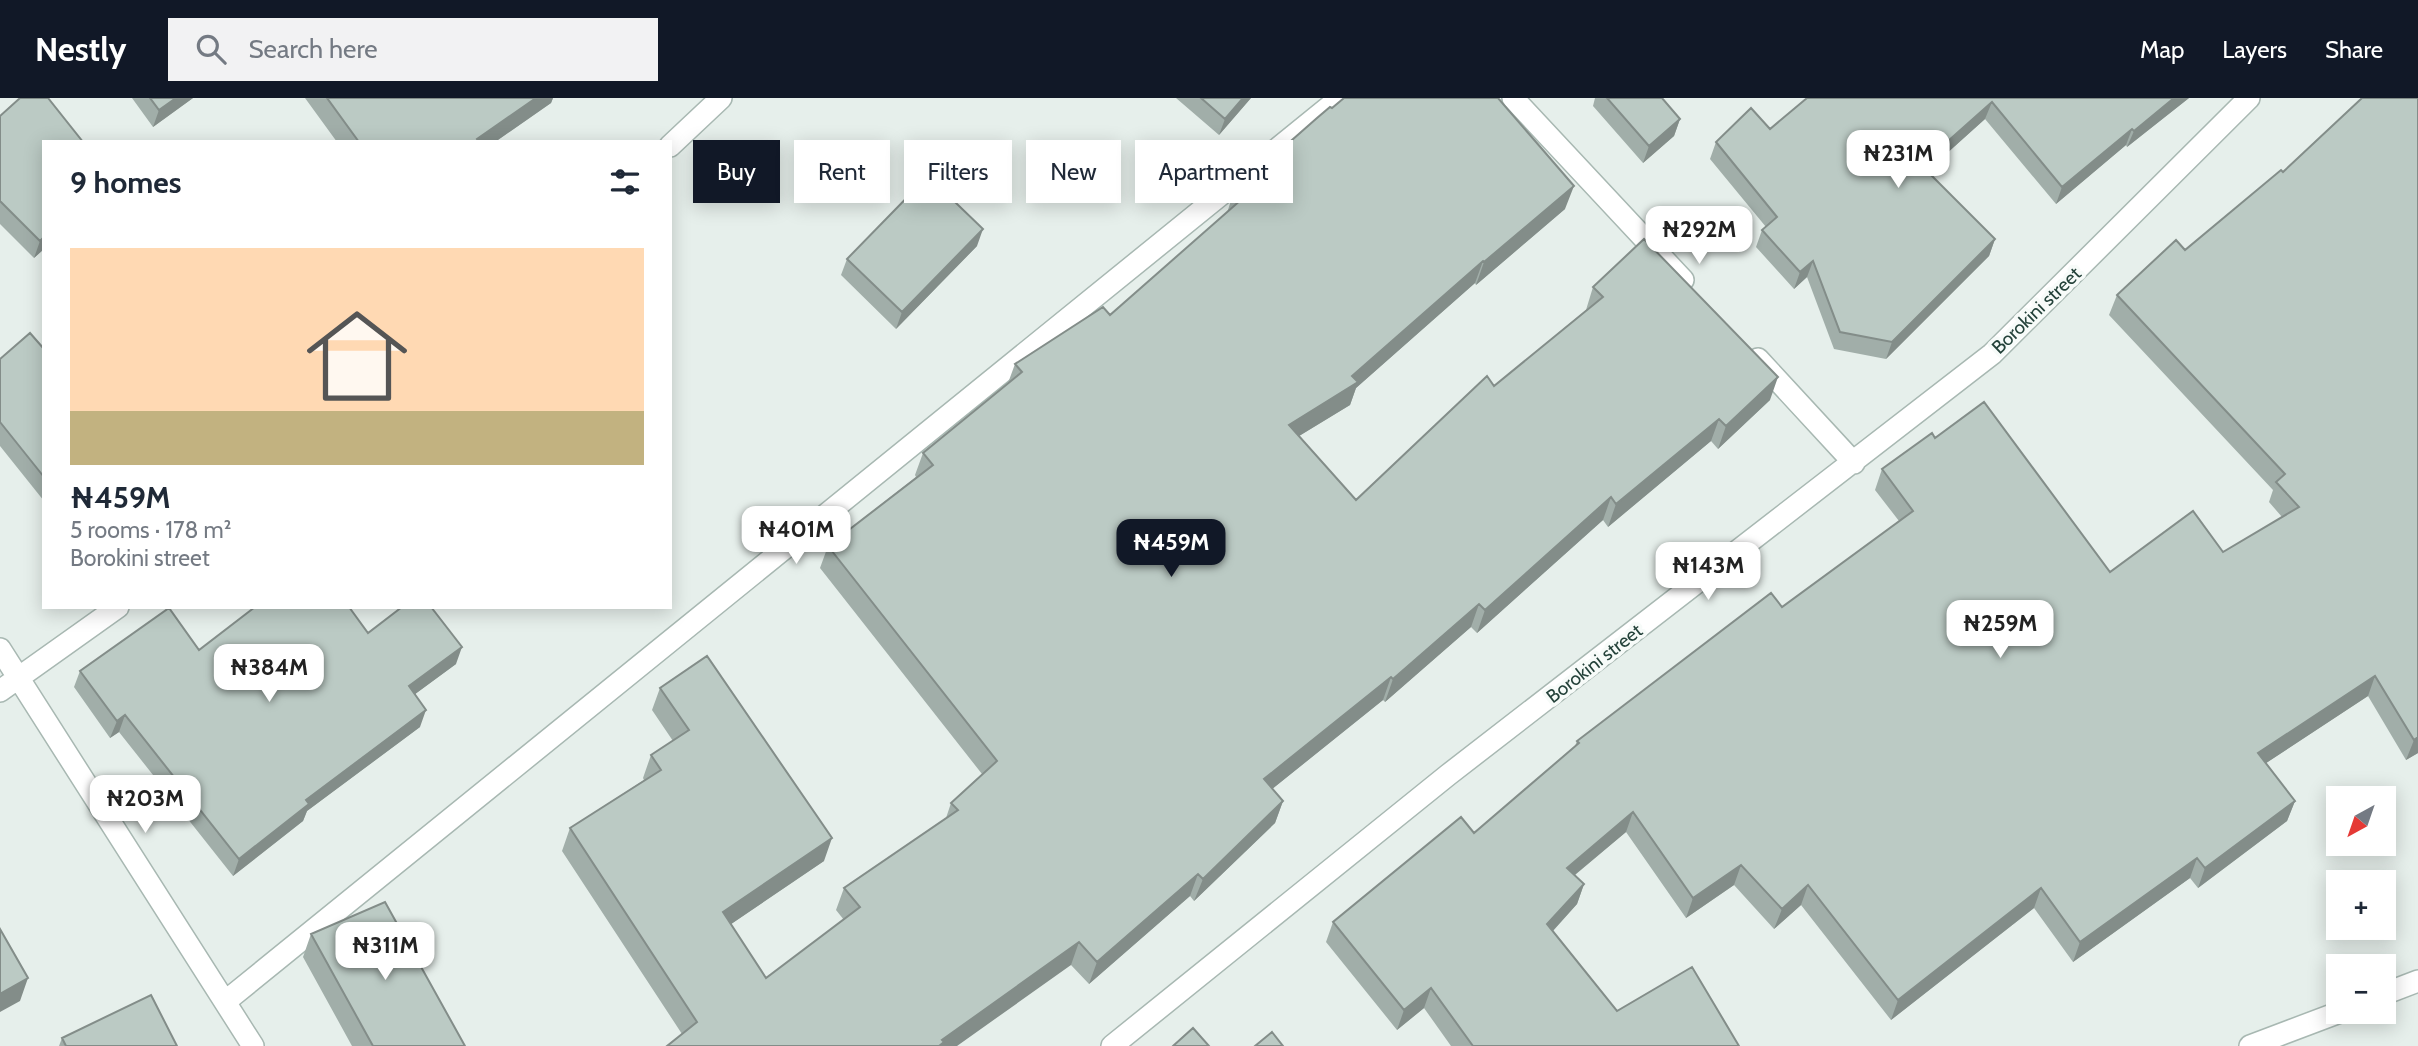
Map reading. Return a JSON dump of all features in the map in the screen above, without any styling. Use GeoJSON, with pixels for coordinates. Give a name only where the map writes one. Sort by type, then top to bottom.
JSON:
{"type":"FeatureCollection","features":[{"type":"Feature","properties":{"kind":"street"},"geometry":{"type":"LineString","coordinates":[[672,144],[721,98]]}},
{"type":"Feature","properties":{"kind":"street"},"geometry":{"type":"LineString","coordinates":[[226,1001],[1340,98]]}},
{"type":"Feature","properties":{"kind":"street"},"geometry":{"type":"LineString","coordinates":[[1513,98],[1693,290]]}},
{"type":"Feature","properties":{"kind":"street","name":"Borokini street"},"geometry":{"type":"LineString","coordinates":[[1112,1046],[1448,775],[1992,354],[2249,98]]}},
{"type":"Feature","properties":{"kind":"street"},"geometry":{"type":"LineString","coordinates":[[1741,341],[1854,463]]}},
{"type":"Feature","properties":{"kind":"street"},"geometry":{"type":"LineString","coordinates":[[0,691],[115,609]]}},
{"type":"Feature","properties":{"kind":"street"},"geometry":{"type":"LineString","coordinates":[[0,649],[253,1046]]}},
{"type":"Feature","properties":{"kind":"street"},"geometry":{"type":"LineString","coordinates":[[2396,990],[2418,981]]}},
{"type":"Feature","properties":{"kind":"street"},"geometry":{"type":"LineString","coordinates":[[2250,1046],[2326,1017]]}},
{"type":"Feature","properties":{"kind":"building"},"geometry":{"type":"Polygon","coordinates":[[[20,98],[48,98],[81,140],[42,140],[40,241],[0,201],[0,116],[20,98]]]}},
{"type":"Feature","properties":{"kind":"building"},"geometry":{"type":"Polygon","coordinates":[[[150,98],[176,98],[159,110],[150,98]]]}},
{"type":"Feature","properties":{"kind":"building"},"geometry":{"type":"Polygon","coordinates":[[[327,98],[536,98],[478,140],[358,140],[327,98]]]}},
{"type":"Feature","properties":{"kind":"building"},"geometry":{"type":"Polygon","coordinates":[[[1201,98],[1243,98],[1225,119],[1201,98]]]}},
{"type":"Feature","properties":{"kind":"building"},"geometry":{"type":"Polygon","coordinates":[[[1344,98],[1498,98],[1574,186],[1483,261],[1352,376],[1358,382],[1289,425],[1356,500],[1487,376],[1494,386],[1603,297],[1593,287],[1644,239],[1778,377],[1726,426],[1719,419],[1616,504],[1611,497],[1485,610],[1479,604],[1393,679],[1391,677],[1264,779],[1283,801],[1203,879],[1198,874],[1097,962],[1079,942],[942,1040],[944,1042],[939,1046],[667,1046],[697,1022],[570,828],[661,770],[651,755],[689,730],[660,688],[707,656],[832,838],[723,912],[766,978],[860,907],[844,888],[958,810],[951,803],[997,761],[828,546],[933,465],[923,453],[1022,372],[1015,364],[1103,307],[1110,315],[1237,203],[1293,203],[1292,140],[1344,98]]]}},
{"type":"Feature","properties":{"kind":"building"},"geometry":{"type":"Polygon","coordinates":[[[1607,98],[1662,98],[1680,119],[1649,146],[1607,98]]]}},
{"type":"Feature","properties":{"kind":"building"},"geometry":{"type":"Polygon","coordinates":[[[1807,98],[2174,98],[2062,187],[1992,102],[1921,165],[1995,239],[1892,342],[1840,332],[1813,261],[1800,272],[1762,230],[1777,217],[1716,142],[1751,108],[1770,129],[1807,98]]]}},
{"type":"Feature","properties":{"kind":"building"},"geometry":{"type":"Polygon","coordinates":[[[2362,98],[2418,98],[2418,737],[2414,740],[2375,676],[2258,753],[2295,801],[2205,868],[2197,858],[2080,942],[2041,888],[1898,1000],[1808,885],[1782,909],[1741,865],[1693,898],[1633,812],[1567,868],[1584,884],[1547,924],[1617,1011],[1692,967],[1739,1046],[1473,1046],[1431,988],[1404,1010],[1333,922],[1461,817],[1474,833],[1579,743],[1577,741],[1771,593],[1782,607],[1913,511],[1882,469],[1932,433],[1935,438],[1984,402],[2110,572],[2193,511],[2223,552],[2299,507],[2276,482],[2285,474],[2117,295],[2176,240],[2185,250],[2281,170],[2283,172],[2362,98]]]}},
{"type":"Feature","properties":{"kind":"building"},"geometry":{"type":"Polygon","coordinates":[[[904,201],[904,203],[956,203],[983,229],[902,312],[847,259],[904,201]]]}},
{"type":"Feature","properties":{"kind":"building"},"geometry":{"type":"Polygon","coordinates":[[[30,333],[42,347],[42,474],[0,422],[0,359],[30,333]]]}},
{"type":"Feature","properties":{"kind":"building"},"geometry":{"type":"Polygon","coordinates":[[[168,609],[199,650],[252,609],[350,609],[368,633],[399,609],[433,609],[462,647],[409,686],[426,710],[306,800],[309,804],[239,859],[125,715],[117,721],[80,671],[168,609]]]}},
{"type":"Feature","properties":{"kind":"building"},"geometry":{"type":"Polygon","coordinates":[[[385,902],[465,1046],[373,1046],[311,934],[385,902]]]}},
{"type":"Feature","properties":{"kind":"building"},"geometry":{"type":"Polygon","coordinates":[[[0,929],[28,978],[0,994],[0,929]]]}},
{"type":"Feature","properties":{"kind":"building"},"geometry":{"type":"Polygon","coordinates":[[[151,995],[177,1046],[66,1046],[62,1038],[151,995]]]}},
{"type":"Feature","properties":{"kind":"building"},"geometry":{"type":"Polygon","coordinates":[[[1193,1028],[1209,1046],[1173,1046],[1193,1028]]]}},
{"type":"Feature","properties":{"kind":"building"},"geometry":{"type":"Polygon","coordinates":[[[1272,1032],[1283,1046],[1255,1046],[1272,1032]]]}}]}
